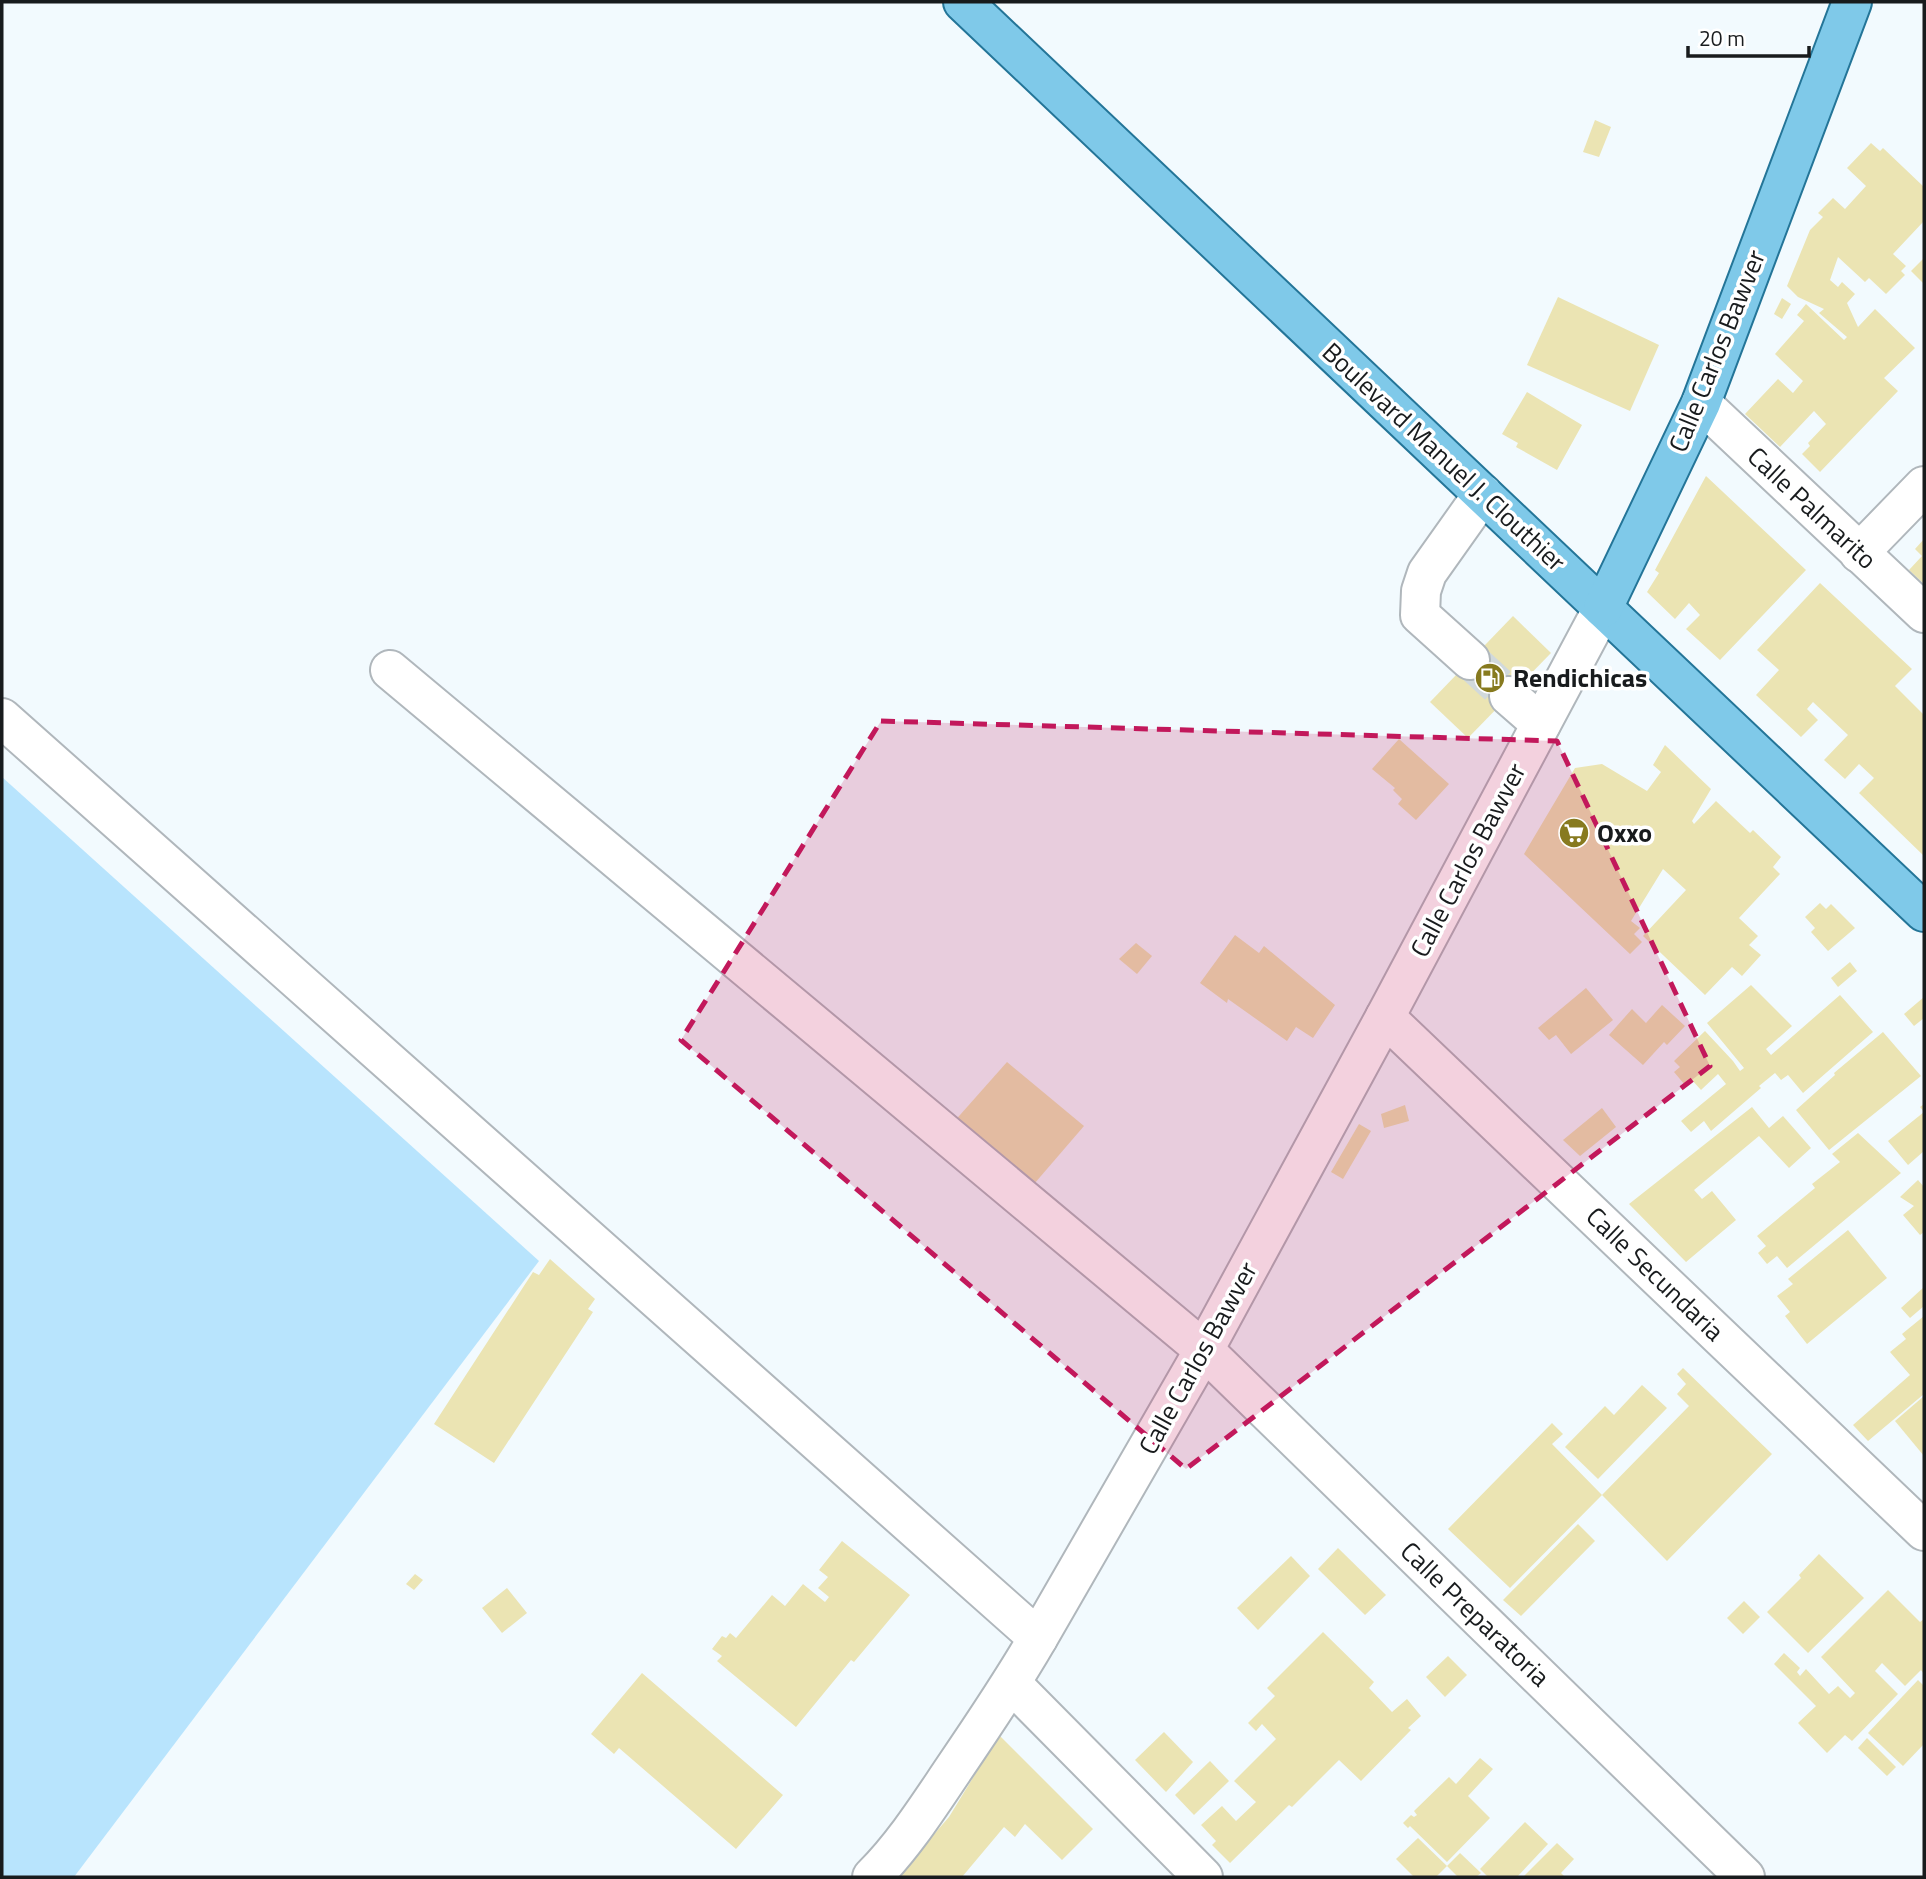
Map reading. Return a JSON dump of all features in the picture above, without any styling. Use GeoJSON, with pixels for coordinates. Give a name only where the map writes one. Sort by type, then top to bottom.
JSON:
{"type":"FeatureCollection","features":[{"type":"Feature","properties":{"kind":"main road","name":"Boulevard Manuel J. Clouthier"},"geometry":{"type":"LineString","coordinates":[[963,2],[1924,912]]}},
{"type":"Feature","properties":{"kind":"main road","name":"Calle Carlos Bawver"},"geometry":{"type":"LineString","coordinates":[[1603,608],[1701,402],[1852,2]]}},
{"type":"Feature","properties":{"kind":"street","name":"Calle Palmarito"},"geometry":{"type":"LineString","coordinates":[[1701,402],[1924,614]]}},
{"type":"Feature","properties":{"kind":"street"},"geometry":{"type":"LineString","coordinates":[[1859,553],[1924,486]]}},
{"type":"Feature","properties":{"kind":"street"},"geometry":{"type":"LineString","coordinates":[[1470,660],[1420,615],[1421,591],[1427,573],[1483,494]]}},
{"type":"Feature","properties":{"kind":"street","name":"Calle Carlos Bawver"},"geometry":{"type":"LineString","coordinates":[[872,1877],[911,1832],[1012,1684],[1203,1350],[1385,1017],[1603,608]]}},
{"type":"Feature","properties":{"kind":"street","name":"Calle Preparatoria"},"geometry":{"type":"LineString","coordinates":[[390,670],[1203,1350],[1745,1877]]}},
{"type":"Feature","properties":{"kind":"street"},"geometry":{"type":"LineString","coordinates":[[1509,696],[1541,724]]}},
{"type":"Feature","properties":{"kind":"street"},"geometry":{"type":"LineString","coordinates":[[2,718],[1038,1638]]}},
{"type":"Feature","properties":{"kind":"street","name":"Calle Secundaria"},"geometry":{"type":"LineString","coordinates":[[1385,1017],[1924,1531]]}},
{"type":"Feature","properties":{"kind":"street"},"geometry":{"type":"LineString","coordinates":[[1012,1684],[1203,1877]]}},
{"type":"Feature","properties":{"kind":"highlighted area"},"geometry":{"type":"Polygon","coordinates":[[[881,721],[1557,741],[1710,1066],[1186,1469],[681,1040],[881,721]]]}},
{"type":"Feature","properties":{"kind":"shaded area"},"geometry":{"type":"Polygon","coordinates":[[[2,777],[539,1261],[74,1877],[2,1877],[2,777]]]}},
{"type":"Feature","properties":{"kind":"building"},"geometry":{"type":"Polygon","coordinates":[[[1595,120],[1611,127],[1599,157],[1583,152],[1595,120]]]}},
{"type":"Feature","properties":{"kind":"building"},"geometry":{"type":"Polygon","coordinates":[[[1871,143],[1880,151],[1883,148],[1924,187],[1924,221],[1893,254],[1906,266],[1901,271],[1905,275],[1886,294],[1869,278],[1865,282],[1838,257],[1830,280],[1838,287],[1842,282],[1855,294],[1847,303],[1858,327],[1875,309],[1915,348],[1884,378],[1898,391],[1820,472],[1802,454],[1810,446],[1808,443],[1826,424],[1814,411],[1780,447],[1745,414],[1778,379],[1793,393],[1803,381],[1775,354],[1804,321],[1797,315],[1806,304],[1844,340],[1847,337],[1819,313],[1824,309],[1798,297],[1787,286],[1810,230],[1823,217],[1818,213],[1833,198],[1845,209],[1866,186],[1847,168],[1871,143]]]}},
{"type":"Feature","properties":{"kind":"building"},"geometry":{"type":"Polygon","coordinates":[[[1924,258],[1924,281],[1923,283],[1911,271],[1924,258]]]}},
{"type":"Feature","properties":{"kind":"building"},"geometry":{"type":"Polygon","coordinates":[[[1558,297],[1659,345],[1630,411],[1527,365],[1558,297]]]}},
{"type":"Feature","properties":{"kind":"building"},"geometry":{"type":"Polygon","coordinates":[[[1782,298],[1791,304],[1782,319],[1774,314],[1782,298]]]}},
{"type":"Feature","properties":{"kind":"building"},"geometry":{"type":"Polygon","coordinates":[[[1527,392],[1582,425],[1557,470],[1516,447],[1518,443],[1502,434],[1527,392]]]}},
{"type":"Feature","properties":{"kind":"building"},"geometry":{"type":"Polygon","coordinates":[[[1706,476],[1806,570],[1720,660],[1686,629],[1700,615],[1689,603],[1675,619],[1647,592],[1659,573],[1655,570],[1706,476]]]}},
{"type":"Feature","properties":{"kind":"building"},"geometry":{"type":"Polygon","coordinates":[[[1924,539],[1924,584],[1909,570],[1922,556],[1915,549],[1924,539]]]}},
{"type":"Feature","properties":{"kind":"building"},"geometry":{"type":"Polygon","coordinates":[[[1820,583],[1912,669],[1895,686],[1924,715],[1924,856],[1859,793],[1874,778],[1859,764],[1845,779],[1824,760],[1848,735],[1813,702],[1807,709],[1818,720],[1801,737],[1756,695],[1779,670],[1757,650],[1820,583]]]}},
{"type":"Feature","properties":{"kind":"building","name":"Rendichicas"},"geometry":{"type":"Polygon","coordinates":[[[1513,616],[1551,653],[1468,738],[1430,702],[1513,616]]]}},
{"type":"Feature","properties":{"kind":"building"},"geometry":{"type":"Polygon","coordinates":[[[1399,739],[1449,784],[1416,820],[1398,804],[1402,799],[1393,790],[1395,788],[1372,769],[1399,739]]]}},
{"type":"Feature","properties":{"kind":"building"},"geometry":{"type":"Polygon","coordinates":[[[1665,745],[1711,789],[1692,821],[1694,824],[1716,801],[1750,833],[1753,830],[1781,857],[1773,867],[1780,874],[1739,918],[1758,936],[1749,945],[1761,955],[1742,976],[1732,967],[1705,995],[1643,936],[1686,890],[1663,869],[1631,921],[1640,928],[1634,934],[1642,942],[1630,954],[1524,854],[1575,768],[1602,764],[1647,791],[1661,772],[1653,765],[1665,745]]]}},
{"type":"Feature","properties":{"kind":"building"},"geometry":{"type":"Polygon","coordinates":[[[1820,903],[1826,909],[1831,904],[1855,928],[1828,951],[1811,932],[1815,928],[1805,917],[1820,903]]]}},
{"type":"Feature","properties":{"kind":"building"},"geometry":{"type":"Polygon","coordinates":[[[1235,935],[1259,953],[1264,946],[1335,1005],[1313,1038],[1296,1027],[1287,1041],[1228,999],[1227,1003],[1200,983],[1235,935]]]}},
{"type":"Feature","properties":{"kind":"building"},"geometry":{"type":"Polygon","coordinates":[[[1136,943],[1152,956],[1137,974],[1119,959],[1136,943]]]}},
{"type":"Feature","properties":{"kind":"building"},"geometry":{"type":"Polygon","coordinates":[[[1850,962],[1857,971],[1838,987],[1831,978],[1850,962]]]}},
{"type":"Feature","properties":{"kind":"building"},"geometry":{"type":"Polygon","coordinates":[[[1751,985],[1792,1026],[1766,1049],[1771,1055],[1840,995],[1873,1032],[1803,1093],[1788,1075],[1781,1080],[1775,1073],[1711,1131],[1704,1121],[1691,1132],[1681,1121],[1726,1084],[1718,1074],[1701,1090],[1691,1079],[1685,1085],[1674,1072],[1680,1067],[1674,1061],[1705,1031],[1740,1071],[1744,1068],[1707,1023],[1751,985]]]}},
{"type":"Feature","properties":{"kind":"building"},"geometry":{"type":"Polygon","coordinates":[[[1586,988],[1613,1020],[1571,1054],[1556,1035],[1549,1040],[1538,1028],[1586,988]]]}},
{"type":"Feature","properties":{"kind":"building"},"geometry":{"type":"Polygon","coordinates":[[[1924,997],[1924,1018],[1914,1026],[1904,1014],[1924,997]]]}},
{"type":"Feature","properties":{"kind":"building"},"geometry":{"type":"Polygon","coordinates":[[[1662,1005],[1685,1026],[1667,1045],[1664,1042],[1643,1065],[1609,1035],[1632,1009],[1646,1023],[1662,1005]]]}},
{"type":"Feature","properties":{"kind":"building"},"geometry":{"type":"Polygon","coordinates":[[[1883,1032],[1921,1076],[1829,1150],[1796,1110],[1835,1075],[1834,1073],[1883,1032]]]}},
{"type":"Feature","properties":{"kind":"building"},"geometry":{"type":"Polygon","coordinates":[[[1007,1062],[1084,1126],[1022,1198],[944,1133],[1007,1062]]]}},
{"type":"Feature","properties":{"kind":"building"},"geometry":{"type":"Polygon","coordinates":[[[1405,1105],[1409,1121],[1384,1128],[1381,1114],[1405,1105]]]}},
{"type":"Feature","properties":{"kind":"building"},"geometry":{"type":"Polygon","coordinates":[[[1752,1107],[1769,1128],[1783,1116],[1811,1148],[1789,1168],[1759,1136],[1694,1190],[1702,1199],[1712,1191],[1736,1220],[1686,1262],[1629,1204],[1752,1107]]]}},
{"type":"Feature","properties":{"kind":"building"},"geometry":{"type":"Polygon","coordinates":[[[1602,1108],[1616,1127],[1580,1156],[1563,1140],[1602,1108]]]}},
{"type":"Feature","properties":{"kind":"building"},"geometry":{"type":"Polygon","coordinates":[[[1924,1112],[1924,1151],[1908,1165],[1888,1141],[1924,1112]]]}},
{"type":"Feature","properties":{"kind":"building"},"geometry":{"type":"Polygon","coordinates":[[[1359,1124],[1371,1131],[1343,1179],[1331,1172],[1359,1124]]]}},
{"type":"Feature","properties":{"kind":"building"},"geometry":{"type":"Polygon","coordinates":[[[1858,1133],[1901,1173],[1787,1268],[1777,1256],[1767,1264],[1758,1253],[1766,1246],[1757,1236],[1815,1188],[1812,1184],[1840,1162],[1832,1154],[1858,1133]]]}},
{"type":"Feature","properties":{"kind":"building"},"geometry":{"type":"Polygon","coordinates":[[[1918,1180],[1924,1187],[1924,1232],[1920,1235],[1903,1215],[1914,1206],[1900,1197],[1918,1180]]]}},
{"type":"Feature","properties":{"kind":"building"},"geometry":{"type":"Polygon","coordinates":[[[1848,1230],[1887,1278],[1807,1344],[1785,1316],[1790,1312],[1777,1296],[1793,1284],[1788,1279],[1848,1230]]]}},
{"type":"Feature","properties":{"kind":"building"},"geometry":{"type":"Polygon","coordinates":[[[550,1259],[595,1299],[588,1309],[593,1312],[494,1463],[434,1424],[533,1272],[539,1275],[550,1259]]]}},
{"type":"Feature","properties":{"kind":"building"},"geometry":{"type":"Polygon","coordinates":[[[1924,1287],[1924,1306],[1910,1318],[1901,1308],[1924,1287]]]}},
{"type":"Feature","properties":{"kind":"building"},"geometry":{"type":"Polygon","coordinates":[[[1924,1316],[1924,1394],[1868,1441],[1853,1425],[1910,1375],[1890,1352],[1906,1339],[1902,1334],[1924,1316]]]}},
{"type":"Feature","properties":{"kind":"building"},"geometry":{"type":"Polygon","coordinates":[[[1683,1368],[1772,1454],[1667,1561],[1602,1495],[1689,1406],[1677,1394],[1686,1384],[1677,1374],[1683,1368]]]}},
{"type":"Feature","properties":{"kind":"building"},"geometry":{"type":"Polygon","coordinates":[[[1642,1385],[1667,1408],[1598,1479],[1565,1447],[1605,1406],[1614,1415],[1642,1385]]]}},
{"type":"Feature","properties":{"kind":"building"},"geometry":{"type":"Polygon","coordinates":[[[1924,1396],[1924,1456],[1895,1421],[1924,1396]]]}},
{"type":"Feature","properties":{"kind":"building"},"geometry":{"type":"Polygon","coordinates":[[[1552,1423],[1563,1434],[1552,1444],[1602,1495],[1510,1588],[1448,1529],[1552,1423]]]}},
{"type":"Feature","properties":{"kind":"building"},"geometry":{"type":"Polygon","coordinates":[[[1578,1524],[1595,1541],[1521,1616],[1503,1600],[1578,1524]]]}},
{"type":"Feature","properties":{"kind":"building"},"geometry":{"type":"Polygon","coordinates":[[[842,1541],[910,1595],[854,1662],[851,1660],[796,1727],[717,1661],[722,1656],[712,1649],[722,1636],[726,1638],[730,1633],[736,1638],[772,1595],[785,1606],[803,1584],[825,1602],[829,1597],[818,1588],[828,1577],[819,1570],[842,1541]]]}},
{"type":"Feature","properties":{"kind":"building"},"geometry":{"type":"Polygon","coordinates":[[[1338,1548],[1386,1595],[1365,1615],[1318,1569],[1338,1548]]]}},
{"type":"Feature","properties":{"kind":"building"},"geometry":{"type":"Polygon","coordinates":[[[1819,1554],[1864,1598],[1808,1653],[1767,1612],[1801,1578],[1799,1575],[1819,1554]]]}},
{"type":"Feature","properties":{"kind":"building"},"geometry":{"type":"Polygon","coordinates":[[[1291,1556],[1310,1576],[1258,1630],[1237,1608],[1291,1556]]]}},
{"type":"Feature","properties":{"kind":"building"},"geometry":{"type":"Polygon","coordinates":[[[415,1574],[423,1580],[414,1590],[406,1584],[415,1574]]]}},
{"type":"Feature","properties":{"kind":"building"},"geometry":{"type":"Polygon","coordinates":[[[507,1588],[527,1613],[502,1633],[482,1608],[507,1588]]]}},
{"type":"Feature","properties":{"kind":"building"},"geometry":{"type":"Polygon","coordinates":[[[1888,1590],[1920,1622],[1924,1619],[1924,1674],[1921,1670],[1905,1686],[1882,1663],[1875,1671],[1898,1694],[1852,1741],[1845,1735],[1827,1753],[1798,1723],[1816,1706],[1774,1664],[1784,1653],[1800,1668],[1797,1672],[1800,1676],[1806,1669],[1829,1694],[1838,1686],[1850,1698],[1855,1693],[1821,1657],[1888,1590]]]}},
{"type":"Feature","properties":{"kind":"building"},"geometry":{"type":"Polygon","coordinates":[[[1744,1601],[1760,1617],[1743,1634],[1727,1618],[1744,1601]]]}},
{"type":"Feature","properties":{"kind":"building"},"geometry":{"type":"Polygon","coordinates":[[[1323,1632],[1374,1682],[1369,1688],[1392,1712],[1407,1699],[1421,1716],[1408,1728],[1411,1730],[1361,1781],[1339,1760],[1230,1863],[1212,1845],[1216,1841],[1201,1825],[1222,1806],[1236,1821],[1256,1802],[1234,1781],[1276,1739],[1262,1724],[1256,1731],[1248,1723],[1275,1696],[1267,1688],[1323,1632]]]}},
{"type":"Feature","properties":{"kind":"building"},"geometry":{"type":"Polygon","coordinates":[[[1448,1656],[1467,1675],[1445,1697],[1426,1677],[1448,1656]]]}},
{"type":"Feature","properties":{"kind":"building"},"geometry":{"type":"Polygon","coordinates":[[[642,1673],[783,1795],[736,1849],[619,1748],[614,1754],[591,1734],[642,1673]]]}},
{"type":"Feature","properties":{"kind":"building"},"geometry":{"type":"Polygon","coordinates":[[[1918,1680],[1924,1686],[1924,1744],[1903,1766],[1868,1733],[1918,1680]]]}},
{"type":"Feature","properties":{"kind":"building"},"geometry":{"type":"Polygon","coordinates":[[[1164,1732],[1193,1762],[1166,1792],[1135,1760],[1164,1732]]]}},
{"type":"Feature","properties":{"kind":"building"},"geometry":{"type":"Polygon","coordinates":[[[999,1735],[1093,1829],[1062,1860],[1025,1824],[1015,1837],[1004,1827],[962,1877],[897,1877],[949,1817],[999,1735]]]}},
{"type":"Feature","properties":{"kind":"building"},"geometry":{"type":"Polygon","coordinates":[[[1867,1738],[1896,1767],[1887,1776],[1858,1748],[1867,1738]]]}},
{"type":"Feature","properties":{"kind":"building"},"geometry":{"type":"Polygon","coordinates":[[[1480,1758],[1493,1769],[1468,1796],[1490,1818],[1447,1862],[1410,1826],[1408,1828],[1403,1823],[1411,1815],[1417,1815],[1414,1811],[1449,1777],[1456,1784],[1480,1758]]]}},
{"type":"Feature","properties":{"kind":"building"},"geometry":{"type":"Polygon","coordinates":[[[1210,1761],[1229,1781],[1194,1815],[1175,1795],[1210,1761]]]}},
{"type":"Feature","properties":{"kind":"building"},"geometry":{"type":"Polygon","coordinates":[[[1525,1822],[1548,1844],[1517,1877],[1488,1877],[1480,1869],[1525,1822]]]}},
{"type":"Feature","properties":{"kind":"building"},"geometry":{"type":"Polygon","coordinates":[[[1418,1838],[1447,1866],[1436,1877],[1414,1877],[1396,1859],[1418,1838]]]}},
{"type":"Feature","properties":{"kind":"building"},"geometry":{"type":"Polygon","coordinates":[[[1557,1843],[1574,1859],[1561,1873],[1565,1877],[1523,1877],[1557,1843]]]}},
{"type":"Feature","properties":{"kind":"building"},"geometry":{"type":"Polygon","coordinates":[[[1460,1853],[1481,1873],[1476,1877],[1458,1877],[1447,1866],[1460,1853]]]}},
{"type":"Feature","properties":{"kind":"tunnel"},"geometry":{"type":"LineString","coordinates":[[1470,660],[1509,696]]}},
{"type":"Feature","properties":{"kind":"place","name":"Rendichicas"},"geometry":{"type":"Point","coordinates":[1490,678]}},
{"type":"Feature","properties":{"kind":"place","name":"Oxxo"},"geometry":{"type":"Point","coordinates":[1574,833]}}]}
